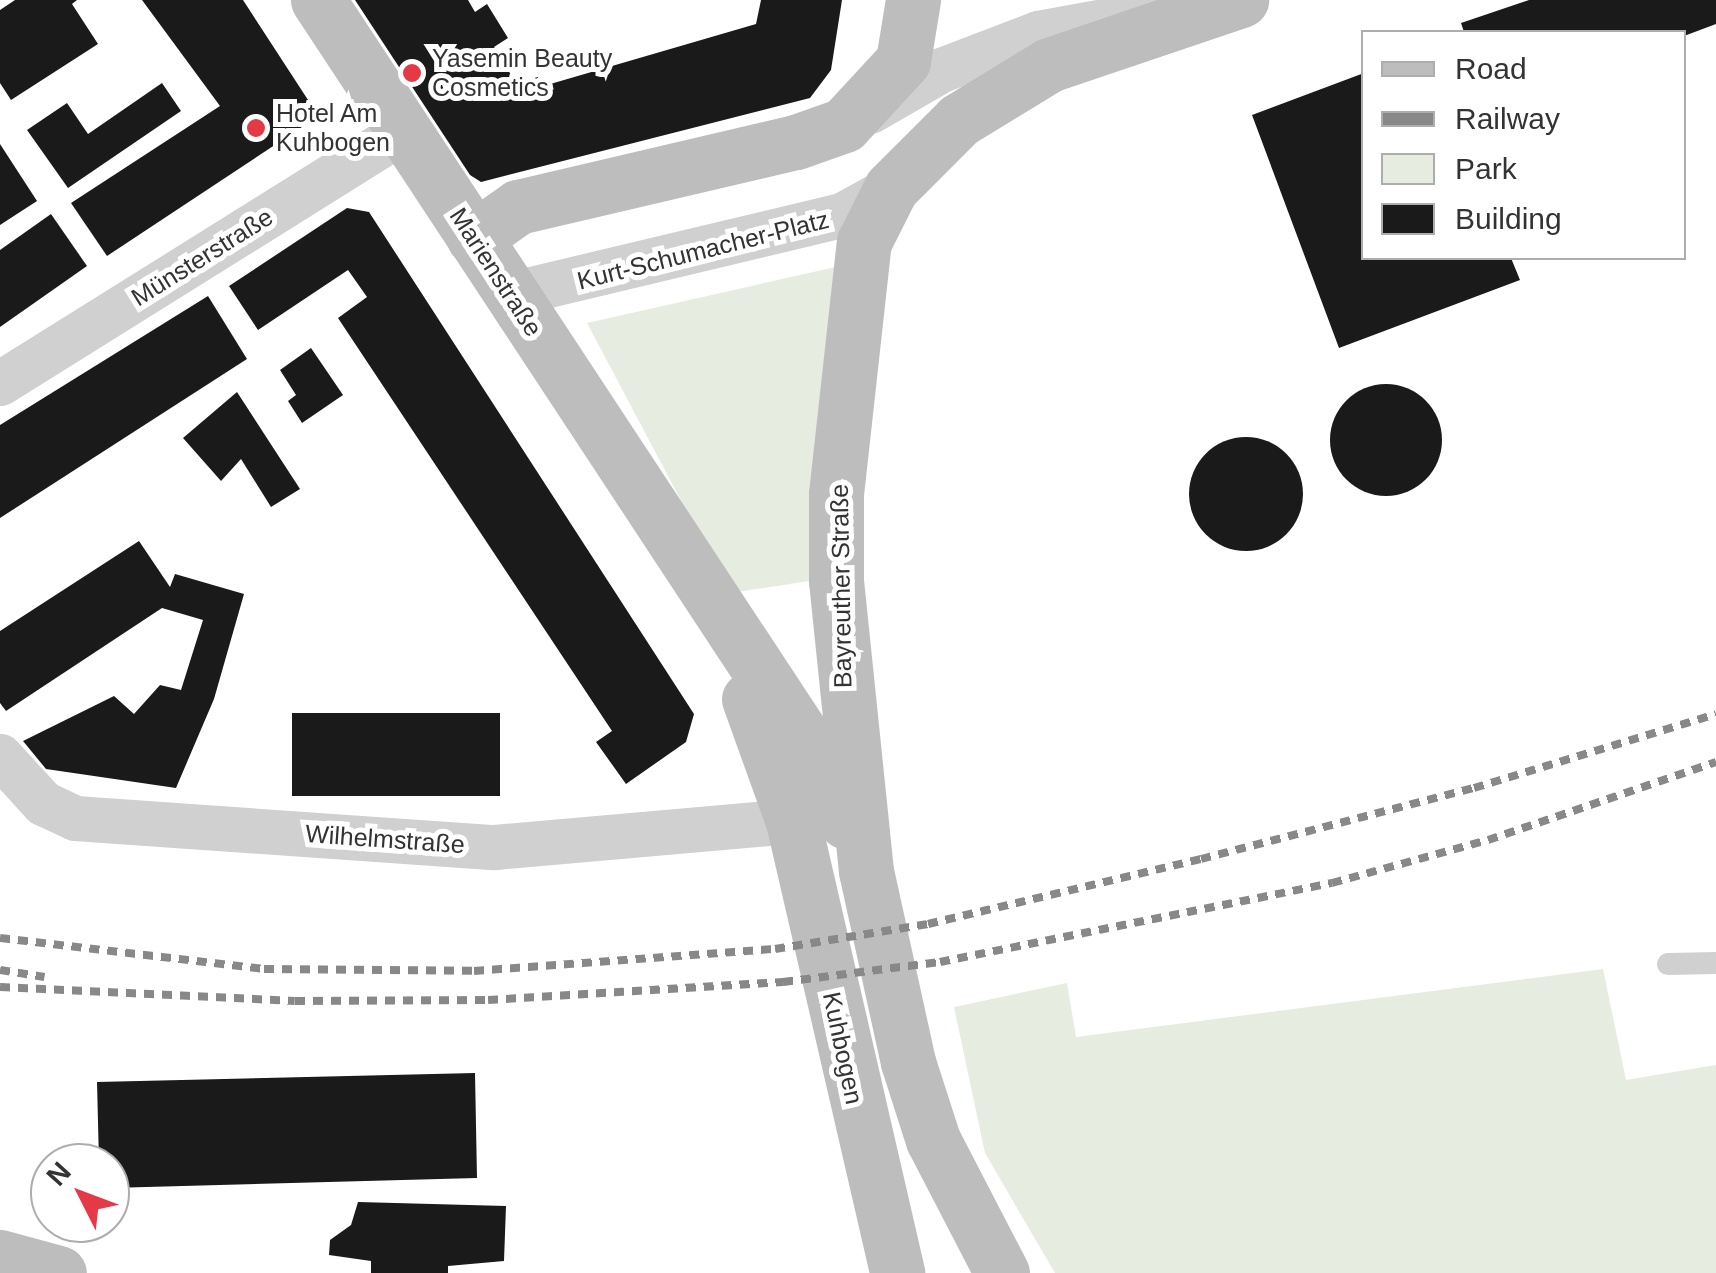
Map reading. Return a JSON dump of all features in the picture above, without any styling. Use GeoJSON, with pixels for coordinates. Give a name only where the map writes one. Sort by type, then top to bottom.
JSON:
{"type":"FeatureCollection","features":[{"type":"Feature","properties":{"kind":"main road","name":"Marienstraße"},"geometry":{"type":"LineString","coordinates":[[318,0],[671,544],[802,735],[866,871]]}},
{"type":"Feature","properties":{"kind":"main road"},"geometry":{"type":"LineString","coordinates":[[474,238],[518,206],[796,142],[844,124],[904,60],[913,0]]}},
{"type":"Feature","properties":{"kind":"main road","name":"Bayreuther Straße"},"geometry":{"type":"LineString","coordinates":[[866,871],[841,677],[836,494],[864,242],[890,188],[959,120],[1049,65],[1240,0]]}},
{"type":"Feature","properties":{"kind":"main road","name":"Marienstraße"},"geometry":{"type":"LineString","coordinates":[[671,544],[738,671],[793,821]]}},
{"type":"Feature","properties":{"kind":"main road","name":"Kuhbogen"},"geometry":{"type":"LineString","coordinates":[[793,821],[875,1196],[898,1273]]}},
{"type":"Feature","properties":{"kind":"main road"},"geometry":{"type":"LineString","coordinates":[[866,871],[908,1062],[954,1189],[1002,1273]]}},
{"type":"Feature","properties":{"kind":"main road"},"geometry":{"type":"LineString","coordinates":[[954,1189],[958,1273]]}},
{"type":"Feature","properties":{"kind":"main road"},"geometry":{"type":"LineString","coordinates":[[873,1273],[875,1196]]}},
{"type":"Feature","properties":{"kind":"main road"},"geometry":{"type":"LineString","coordinates":[[0,1258],[60,1273]]}},
{"type":"Feature","properties":{"kind":"street"},"geometry":{"type":"LineString","coordinates":[[844,124],[941,70],[1038,33],[1223,0]]}},
{"type":"Feature","properties":{"kind":"street","name":"Münsterstraße"},"geometry":{"type":"LineString","coordinates":[[0,383],[404,131]]}},
{"type":"Feature","properties":{"kind":"street","name":"Kurt-Schumacher-Platz"},"geometry":{"type":"LineString","coordinates":[[510,294],[842,214],[890,188]]}},
{"type":"Feature","properties":{"kind":"street","name":"Wilhelmstraße"},"geometry":{"type":"LineString","coordinates":[[0,756],[44,804],[75,818],[494,847],[793,821]]}},
{"type":"Feature","properties":{"kind":"lane"},"geometry":{"type":"LineString","coordinates":[[1668,964],[1716,963]]}},
{"type":"Feature","properties":{"kind":"green space"},"geometry":{"type":"Polygon","coordinates":[[[849,264],[816,580],[730,593],[587,323],[849,264]]]}},
{"type":"Feature","properties":{"kind":"green space"},"geometry":{"type":"Polygon","coordinates":[[[1603,969],[1626,1080],[1716,1065],[1716,1273],[1055,1273],[985,1153],[954,1007],[1067,983],[1076,1037],[1603,969]]]}},
{"type":"Feature","properties":{"kind":"building"},"geometry":{"type":"Polygon","coordinates":[[[15,0],[77,0],[72,4],[98,44],[11,100],[0,83],[0,10],[15,0]]]}},
{"type":"Feature","properties":{"kind":"building"},"geometry":{"type":"Polygon","coordinates":[[[142,0],[243,0],[310,103],[308,123],[107,256],[71,203],[220,106],[142,0]]]}},
{"type":"Feature","properties":{"kind":"building"},"geometry":{"type":"Polygon","coordinates":[[[355,0],[468,0],[475,12],[487,4],[508,38],[494,47],[516,83],[538,77],[540,87],[756,24],[761,0],[842,0],[831,70],[810,98],[481,182],[470,175],[355,0]]]}},
{"type":"Feature","properties":{"kind":"building"},"geometry":{"type":"Polygon","coordinates":[[[1529,0],[1716,0],[1716,24],[1686,35],[1686,30],[1463,30],[1461,23],[1529,0]]]}},
{"type":"Feature","properties":{"kind":"building"},"geometry":{"type":"Polygon","coordinates":[[[1361,74],[1361,260],[1512,260],[1520,280],[1339,348],[1252,115],[1361,74]]]}},
{"type":"Feature","properties":{"kind":"building"},"geometry":{"type":"Polygon","coordinates":[[[162,83],[181,111],[68,188],[27,130],[67,103],[88,134],[162,83]]]}},
{"type":"Feature","properties":{"kind":"building"},"geometry":{"type":"Polygon","coordinates":[[[0,144],[37,201],[0,225],[0,144]]]}},
{"type":"Feature","properties":{"kind":"building"},"geometry":{"type":"Polygon","coordinates":[[[347,208],[369,212],[694,714],[686,742],[626,784],[596,742],[612,731],[338,318],[367,297],[348,270],[258,330],[229,286],[347,208]]]}},
{"type":"Feature","properties":{"kind":"building"},"geometry":{"type":"Polygon","coordinates":[[[51,214],[87,266],[0,327],[0,250],[51,214]]]}},
{"type":"Feature","properties":{"kind":"building"},"geometry":{"type":"Polygon","coordinates":[[[208,296],[247,359],[0,518],[0,425],[208,296]]]}},
{"type":"Feature","properties":{"kind":"building"},"geometry":{"type":"Polygon","coordinates":[[[311,348],[343,395],[302,423],[288,401],[296,395],[280,370],[311,348]]]}},
{"type":"Feature","properties":{"kind":"building"},"geometry":{"type":"Polygon","coordinates":[[[1386,384],[1408,388],[1426,400],[1438,418],[1442,440],[1438,462],[1426,480],[1408,492],[1386,496],[1364,492],[1346,480],[1334,462],[1330,440],[1334,418],[1346,400],[1364,388],[1386,384]]]}},
{"type":"Feature","properties":{"kind":"building"},"geometry":{"type":"Polygon","coordinates":[[[237,392],[300,489],[271,507],[241,459],[221,481],[183,438],[237,392]]]}},
{"type":"Feature","properties":{"kind":"building"},"geometry":{"type":"Polygon","coordinates":[[[1246,437],[1268,441],[1287,453],[1299,472],[1303,494],[1299,516],[1287,535],[1268,547],[1246,551],[1224,547],[1205,535],[1193,516],[1189,494],[1193,472],[1205,453],[1224,441],[1246,437]]]}},
{"type":"Feature","properties":{"kind":"building"},"geometry":{"type":"Polygon","coordinates":[[[139,541],[170,587],[175,574],[244,594],[214,699],[176,788],[46,769],[23,741],[114,696],[134,714],[160,685],[181,690],[203,620],[162,608],[6,711],[0,703],[0,631],[139,541]]]}},
{"type":"Feature","properties":{"kind":"building"},"geometry":{"type":"Polygon","coordinates":[[[292,713],[500,713],[500,796],[292,796],[292,713]]]}},
{"type":"Feature","properties":{"kind":"building"},"geometry":{"type":"Polygon","coordinates":[[[475,1073],[477,1178],[130,1187],[130,1143],[99,1143],[97,1082],[475,1073]]]}},
{"type":"Feature","properties":{"kind":"building"},"geometry":{"type":"Polygon","coordinates":[[[358,1202],[506,1206],[504,1261],[448,1266],[448,1273],[371,1273],[371,1261],[329,1255],[330,1240],[351,1225],[358,1202]]]}},
{"type":"Feature","properties":{"kind":"railway"},"geometry":{"type":"LineString","coordinates":[[0,938],[264,969],[474,971],[775,949],[928,924],[1201,859],[1474,788],[1716,714]]}},
{"type":"Feature","properties":{"kind":"railway"},"geometry":{"type":"LineString","coordinates":[[0,987],[295,1001],[488,1000],[783,982],[940,962],[1332,883],[1488,840],[1716,762]]}},
{"type":"Feature","properties":{"kind":"railway"},"geometry":{"type":"LineString","coordinates":[[0,970],[44,977]]}},
{"type":"Feature","properties":{"kind":"place","name":"Yasemin Beauty Cosmetics"},"geometry":{"type":"Point","coordinates":[412,73]}},
{"type":"Feature","properties":{"kind":"place","name":"Hotel Am Kuhbogen"},"geometry":{"type":"Point","coordinates":[256,128]}}]}
